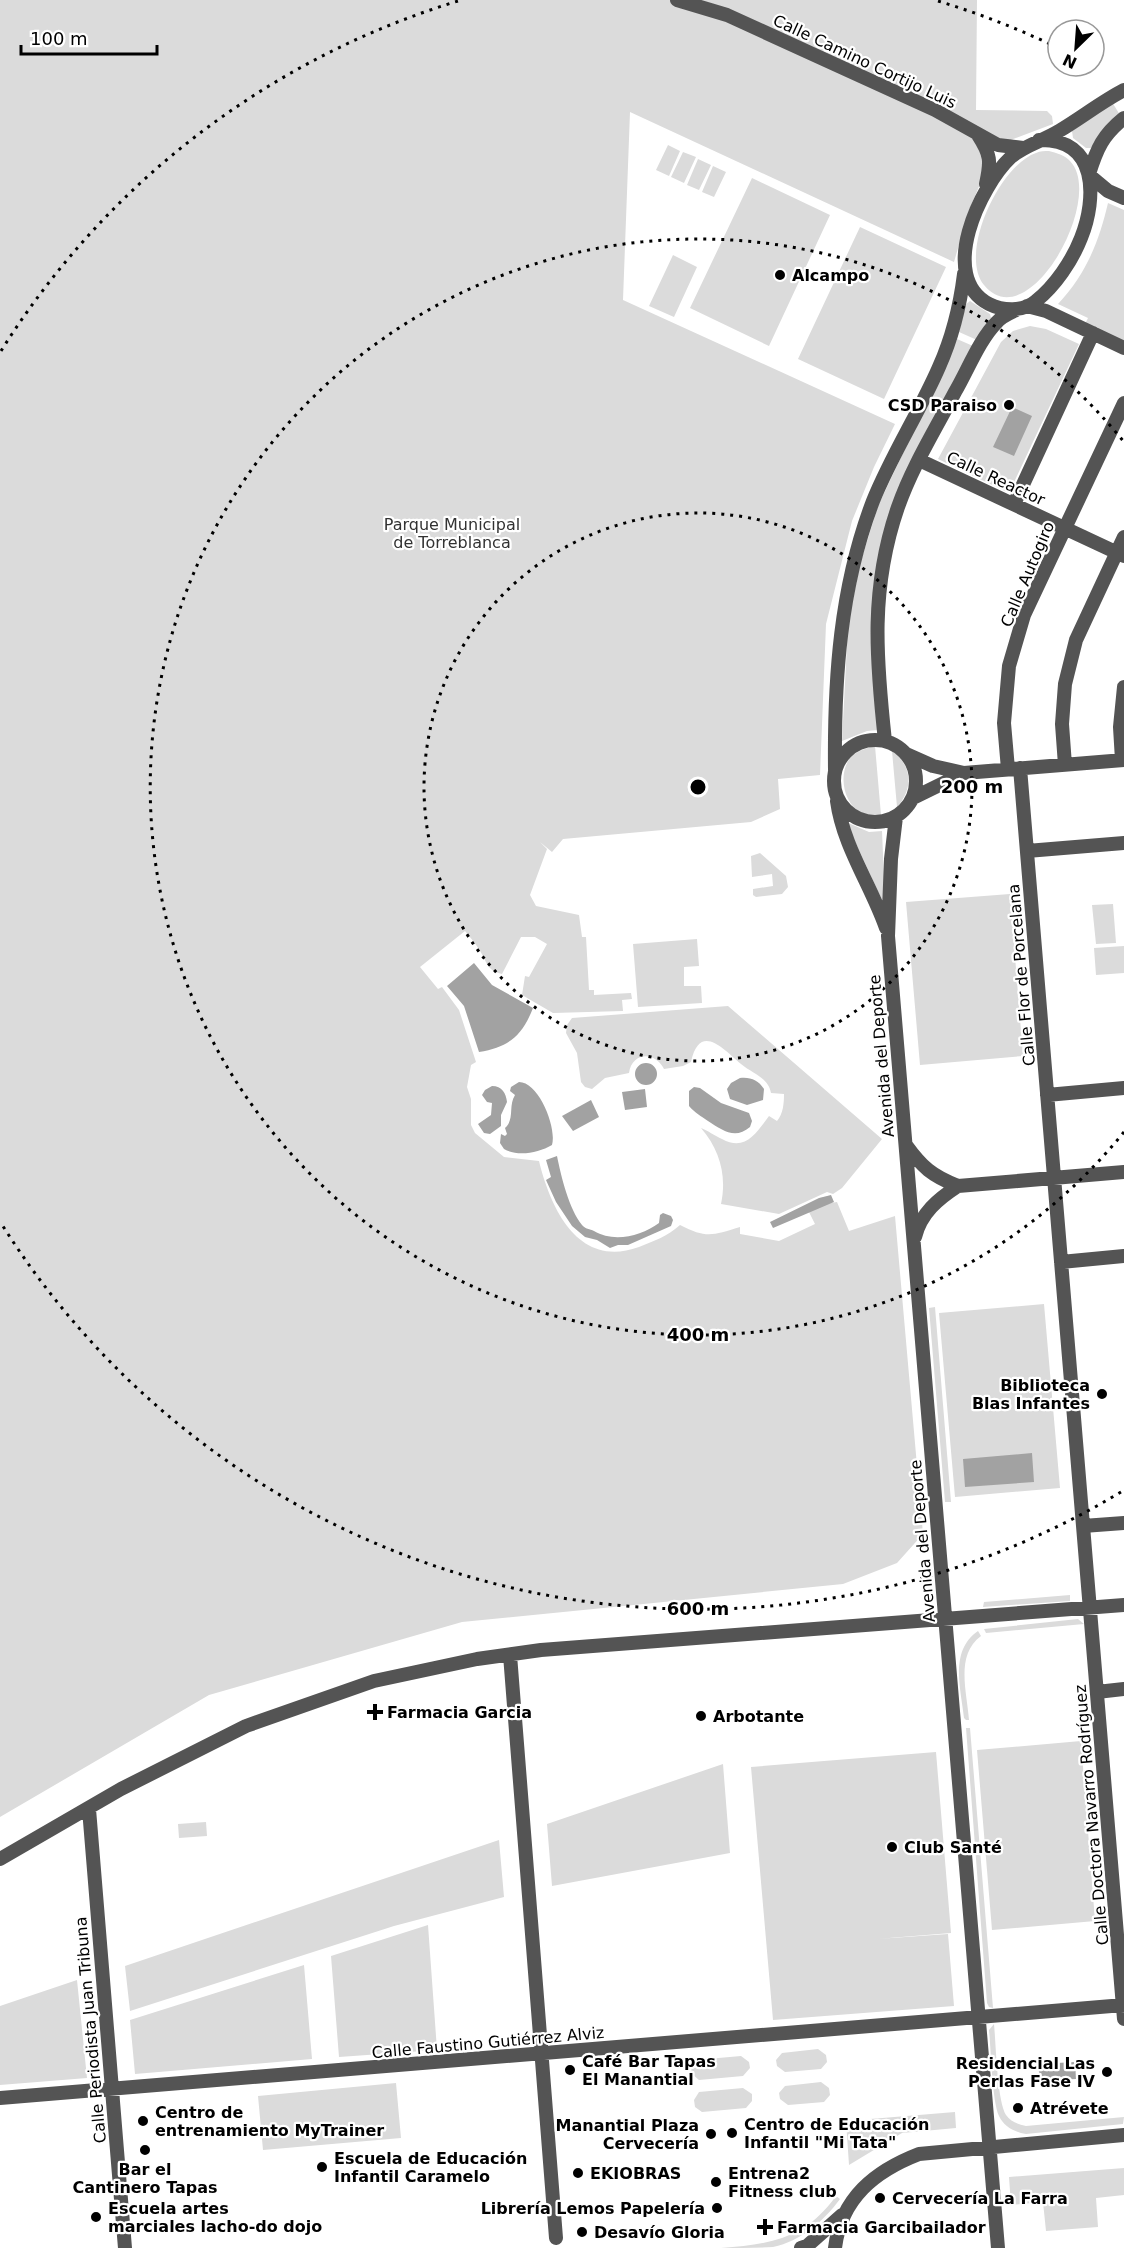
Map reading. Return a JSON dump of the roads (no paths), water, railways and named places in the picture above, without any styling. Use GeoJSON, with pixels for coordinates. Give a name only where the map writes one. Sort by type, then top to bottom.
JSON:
{"type":"FeatureCollection","features":[{"type":"Feature","properties":{"kind":"street","name":"Calle Camino Cortijo Luis"},"geometry":{"type":"LineString","coordinates":[[677,0],[703,4],[935,110],[998,145],[1023,148]]}},
{"type":"Feature","properties":{"kind":"street"},"geometry":{"type":"LineString","coordinates":[[906,754],[916,775],[916,787],[907,807],[896,817],[890,821],[881,822],[860,820],[843,808],[836,796],[833,783],[840,631],[855,562],[873,503],[891,461],[940,365],[961,300],[967,240],[975,212],[985,192],[1003,165],[1023,148],[1057,133],[1124,90]]}},
{"type":"Feature","properties":{"kind":"street"},"geometry":{"type":"LineString","coordinates":[[885,741],[877,667],[876,626],[879,585],[887,544],[899,505],[919,460],[982,343],[996,322],[1036,301],[1058,278],[1076,248],[1089,208],[1090,175],[1097,150],[1109,131],[1124,118]]}},
{"type":"Feature","properties":{"kind":"street"},"geometry":{"type":"LineString","coordinates":[[977,133],[989,151],[990,158],[985,192]]}},
{"type":"Feature","properties":{"kind":"street"},"geometry":{"type":"LineString","coordinates":[[1039,140],[1061,142],[1071,147],[1086,164],[1090,175],[1108,191],[1124,198]]}},
{"type":"Feature","properties":{"kind":"street"},"geometry":{"type":"LineString","coordinates":[[965,269],[967,280],[981,299],[1001,308],[1046,311],[1124,348]]}},
{"type":"Feature","properties":{"kind":"street"},"geometry":{"type":"LineString","coordinates":[[1014,504],[1093,333]]}},
{"type":"Feature","properties":{"kind":"street","name":"Calle Autogiro"},"geometry":{"type":"LineString","coordinates":[[1014,769],[1004,723],[1009,666],[1024,615],[1124,402]]}},
{"type":"Feature","properties":{"kind":"street","name":"Calle Reactor"},"geometry":{"type":"LineString","coordinates":[[919,460],[1120,554]]}},
{"type":"Feature","properties":{"kind":"street"},"geometry":{"type":"LineString","coordinates":[[1065,765],[1062,724],[1064,694],[1076,639],[1120,554],[1124,537]]}},
{"type":"Feature","properties":{"kind":"street"},"geometry":{"type":"LineString","coordinates":[[835,770],[840,759],[854,746],[872,740],[885,741],[906,754],[933,766],[964,773],[1123,760],[1120,727],[1124,687]]}},
{"type":"Feature","properties":{"kind":"street","name":"Calle Flor de Porcelana"},"geometry":{"type":"LineString","coordinates":[[1014,769],[1027,851],[1061,1262]]}},
{"type":"Feature","properties":{"kind":"street"},"geometry":{"type":"LineString","coordinates":[[913,798],[964,773]]}},
{"type":"Feature","properties":{"kind":"street","name":"Avenida del Deporte"},"geometry":{"type":"LineString","coordinates":[[836,796],[840,820],[888,932]]}},
{"type":"Feature","properties":{"kind":"street","name":"Avenida del Deporte"},"geometry":{"type":"LineString","coordinates":[[896,817],[891,859],[888,932],[998,2248]]}},
{"type":"Feature","properties":{"kind":"street"},"geometry":{"type":"LineString","coordinates":[[1027,851],[1124,843]]}},
{"type":"Feature","properties":{"kind":"street"},"geometry":{"type":"LineString","coordinates":[[1047,1095],[1124,1088]]}},
{"type":"Feature","properties":{"kind":"street"},"geometry":{"type":"LineString","coordinates":[[905,1144],[921,1166],[940,1179],[958,1186],[1124,1172]]}},
{"type":"Feature","properties":{"kind":"street"},"geometry":{"type":"LineString","coordinates":[[913,1245],[918,1223],[937,1200],[958,1186]]}},
{"type":"Feature","properties":{"kind":"street"},"geometry":{"type":"LineString","coordinates":[[1061,1262],[1124,1256]]}},
{"type":"Feature","properties":{"kind":"street","name":"Calle Doctora Navarro Rodríguez"},"geometry":{"type":"LineString","coordinates":[[1061,1262],[1124,2010]]}},
{"type":"Feature","properties":{"kind":"street"},"geometry":{"type":"LineString","coordinates":[[1083,1526],[1124,1523]]}},
{"type":"Feature","properties":{"kind":"street"},"geometry":{"type":"LineString","coordinates":[[0,1858],[121,1789],[246,1726],[374,1681],[477,1659],[541,1650],[1124,1605]]}},
{"type":"Feature","properties":{"kind":"street"},"geometry":{"type":"LineString","coordinates":[[510,1655],[557,2245]]}},
{"type":"Feature","properties":{"kind":"street"},"geometry":{"type":"LineString","coordinates":[[1097,1692],[1124,1689]]}},
{"type":"Feature","properties":{"kind":"street","name":"Calle Periodista Juan Tribuna"},"geometry":{"type":"LineString","coordinates":[[89,1809],[124,2248]]}},
{"type":"Feature","properties":{"kind":"street","name":"Calle Faustino Gutiérrez Alviz"},"geometry":{"type":"LineString","coordinates":[[0,2098],[979,2018],[1124,2010]]}},
{"type":"Feature","properties":{"kind":"street"},"geometry":{"type":"LineString","coordinates":[[801,2248],[807,2246],[846,2211],[872,2178],[895,2163],[919,2154],[1124,2135]]}},
{"type":"Feature","properties":{"kind":"street"},"geometry":{"type":"LineString","coordinates":[[835,2248],[839,2228],[846,2211]]}},
{"type":"Feature","properties":{"kind":"place","name":"Alcampo"},"geometry":{"type":"Point","coordinates":[780,275]}},
{"type":"Feature","properties":{"kind":"place","name":"CSD Paraiso"},"geometry":{"type":"Point","coordinates":[1009,405]}},
{"type":"Feature","properties":{"kind":"place","name":"Biblioteca Blas Infantes"},"geometry":{"type":"Point","coordinates":[1102,1394]}},
{"type":"Feature","properties":{"kind":"place","name":"Farmacia Garcia"},"geometry":{"type":"Point","coordinates":[375,1712]}},
{"type":"Feature","properties":{"kind":"place","name":"Arbotante"},"geometry":{"type":"Point","coordinates":[701,1716]}},
{"type":"Feature","properties":{"kind":"place","name":"Club Santé"},"geometry":{"type":"Point","coordinates":[892,1847]}},
{"type":"Feature","properties":{"kind":"place","name":"Café Bar Tapas El Manantial"},"geometry":{"type":"Point","coordinates":[570,2070]}},
{"type":"Feature","properties":{"kind":"place","name":"Residencial Las Perlas Fase IV"},"geometry":{"type":"Point","coordinates":[1107,2072]}},
{"type":"Feature","properties":{"kind":"place","name":"Atrévete"},"geometry":{"type":"Point","coordinates":[1018,2108]}},
{"type":"Feature","properties":{"kind":"place","name":"Centro de entrenamiento MyTrainer"},"geometry":{"type":"Point","coordinates":[143,2121]}},
{"type":"Feature","properties":{"kind":"place","name":"Centro de Educación Infantil \"Mi Tata\""},"geometry":{"type":"Point","coordinates":[732,2133]}},
{"type":"Feature","properties":{"kind":"place","name":"Manantial Plaza Cervecería"},"geometry":{"type":"Point","coordinates":[711,2134]}},
{"type":"Feature","properties":{"kind":"place","name":"Bar el Cantinero Tapas"},"geometry":{"type":"Point","coordinates":[145,2150]}},
{"type":"Feature","properties":{"kind":"place","name":"Escuela de Educación Infantil Caramelo"},"geometry":{"type":"Point","coordinates":[322,2167]}},
{"type":"Feature","properties":{"kind":"place","name":"EKIOBRAS"},"geometry":{"type":"Point","coordinates":[578,2173]}},
{"type":"Feature","properties":{"kind":"place","name":"Entrena2 Fitness club"},"geometry":{"type":"Point","coordinates":[716,2182]}},
{"type":"Feature","properties":{"kind":"place","name":"Cervecería La Farra"},"geometry":{"type":"Point","coordinates":[880,2198]}},
{"type":"Feature","properties":{"kind":"place","name":"Librería Lemos Papelería"},"geometry":{"type":"Point","coordinates":[717,2208]}},
{"type":"Feature","properties":{"kind":"place","name":"Escuela artes marciales lacho-do dojo"},"geometry":{"type":"Point","coordinates":[96,2217]}},
{"type":"Feature","properties":{"kind":"place","name":"Farmacia Garcibailador"},"geometry":{"type":"Point","coordinates":[765,2227]}},
{"type":"Feature","properties":{"kind":"place","name":"Desavío Gloria"},"geometry":{"type":"Point","coordinates":[582,2232]}},
{"type":"Feature","properties":{"kind":"park label","name":"Parque Municipal de Torreblanca"},"geometry":{"type":"Point","coordinates":[452,533]}}]}
